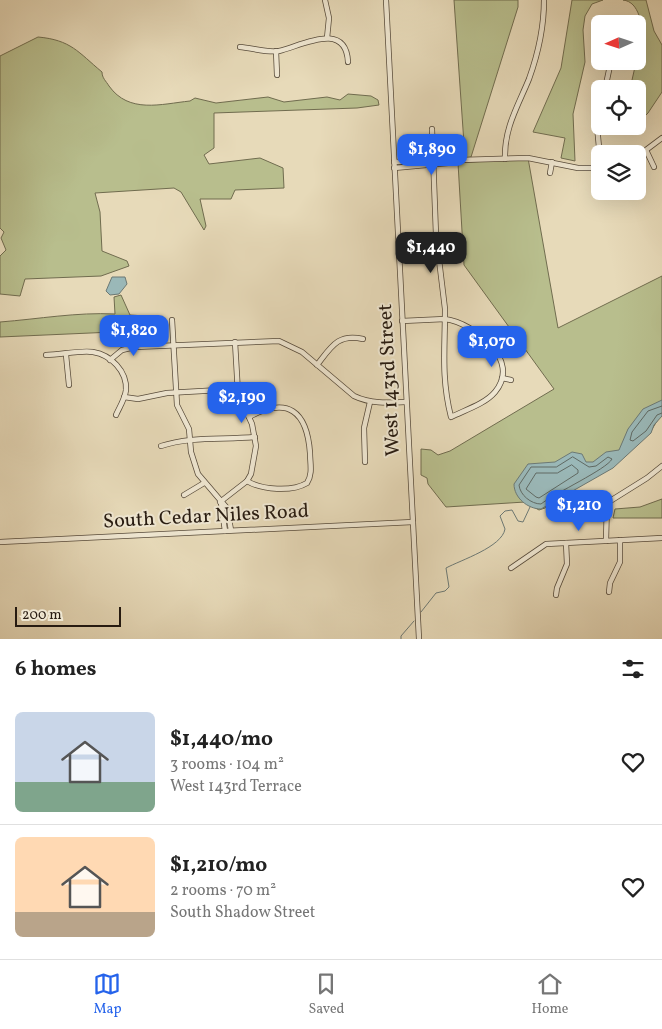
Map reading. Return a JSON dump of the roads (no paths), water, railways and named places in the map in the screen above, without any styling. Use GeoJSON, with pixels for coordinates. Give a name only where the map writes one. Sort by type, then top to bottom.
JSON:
{"type":"FeatureCollection","features":[{"type":"Feature","properties":{"kind":"street"},"geometry":{"type":"LineString","coordinates":[[325,0],[328,12],[327,38]]}},
{"type":"Feature","properties":{"kind":"street","name":"West 143rd Street"},"geometry":{"type":"LineString","coordinates":[[386,0],[419,639]]}},
{"type":"Feature","properties":{"kind":"street"},"geometry":{"type":"LineString","coordinates":[[505,159],[506,136],[511,118],[530,77],[538,52],[544,0]]}},
{"type":"Feature","properties":{"kind":"street"},"geometry":{"type":"LineString","coordinates":[[240,47],[276,51],[315,39],[327,38],[344,45],[347,51],[348,62]]}},
{"type":"Feature","properties":{"kind":"street"},"geometry":{"type":"LineString","coordinates":[[276,51],[276,75]]}},
{"type":"Feature","properties":{"kind":"street"},"geometry":{"type":"LineString","coordinates":[[402,321],[445,319],[465,324],[482,336],[499,357],[502,378],[498,388],[488,398],[451,417],[443,371],[445,319],[436,243],[432,130]]}},
{"type":"Feature","properties":{"kind":"street"},"geometry":{"type":"LineString","coordinates":[[654,167],[646,150],[662,138]]}},
{"type":"Feature","properties":{"kind":"street"},"geometry":{"type":"LineString","coordinates":[[394,162],[528,158],[578,168],[591,168]]}},
{"type":"Feature","properties":{"kind":"street"},"geometry":{"type":"LineString","coordinates":[[394,168],[433,166],[466,161]]}},
{"type":"Feature","properties":{"kind":"street"},"geometry":{"type":"LineString","coordinates":[[550,173],[552,162]]}},
{"type":"Feature","properties":{"kind":"street"},"geometry":{"type":"LineString","coordinates":[[172,320],[177,405],[187,424],[192,459],[204,483],[229,514],[231,530]]}},
{"type":"Feature","properties":{"kind":"street"},"geometry":{"type":"LineString","coordinates":[[317,365],[341,339],[347,336],[362,339]]}},
{"type":"Feature","properties":{"kind":"street"},"geometry":{"type":"LineString","coordinates":[[110,360],[125,349],[173,345],[279,341],[295,347],[354,396],[370,402],[406,402]]}},
{"type":"Feature","properties":{"kind":"street"},"geometry":{"type":"LineString","coordinates":[[220,502],[247,482],[255,456],[256,437],[238,389],[235,342]]}},
{"type":"Feature","properties":{"kind":"street"},"geometry":{"type":"LineString","coordinates":[[46,355],[95,352],[110,360],[122,372],[126,384],[124,397],[116,415]]}},
{"type":"Feature","properties":{"kind":"street"},"geometry":{"type":"LineString","coordinates":[[66,355],[69,386]]}},
{"type":"Feature","properties":{"kind":"street"},"geometry":{"type":"LineString","coordinates":[[502,378],[511,380]]}},
{"type":"Feature","properties":{"kind":"street"},"geometry":{"type":"LineString","coordinates":[[124,397],[143,399],[176,392],[238,389]]}},
{"type":"Feature","properties":{"kind":"street"},"geometry":{"type":"LineString","coordinates":[[365,462],[364,428],[370,402]]}},
{"type":"Feature","properties":{"kind":"street"},"geometry":{"type":"LineString","coordinates":[[247,482],[262,488],[300,486],[307,483],[311,474],[309,435],[305,424],[298,415],[285,408],[274,407],[249,417]]}},
{"type":"Feature","properties":{"kind":"street"},"geometry":{"type":"LineString","coordinates":[[161,446],[190,439],[221,440],[256,437]]}},
{"type":"Feature","properties":{"kind":"street"},"geometry":{"type":"LineString","coordinates":[[606,540],[607,503],[661,468]]}},
{"type":"Feature","properties":{"kind":"street"},"geometry":{"type":"LineString","coordinates":[[184,495],[204,483]]}},
{"type":"Feature","properties":{"kind":"street"},"geometry":{"type":"LineString","coordinates":[[220,502],[225,531]]}},
{"type":"Feature","properties":{"kind":"street","name":"South Cedar Niles Road"},"geometry":{"type":"LineString","coordinates":[[0,542],[413,522]]}},
{"type":"Feature","properties":{"kind":"street"},"geometry":{"type":"LineString","coordinates":[[511,568],[542,546],[606,540],[662,538]]}},
{"type":"Feature","properties":{"kind":"street"},"geometry":{"type":"LineString","coordinates":[[609,592],[610,583],[620,562],[620,540]]}},
{"type":"Feature","properties":{"kind":"street"},"geometry":{"type":"LineString","coordinates":[[556,595],[556,588],[567,564],[566,543]]}},
{"type":"Feature","properties":{"kind":"water"},"geometry":{"type":"Polygon","coordinates":[[[112,277],[125,277],[127,284],[119,294],[110,295],[106,291],[112,277]]]}},
{"type":"Feature","properties":{"kind":"water"},"geometry":{"type":"Polygon","coordinates":[[[662,400],[662,416],[654,425],[651,433],[613,468],[541,509],[527,505],[516,494],[514,484],[528,464],[555,462],[572,452],[582,454],[586,462],[593,462],[606,452],[619,450],[628,429],[643,409],[662,400]]]}},
{"type":"Feature","properties":{"kind":"waterway"},"geometry":{"type":"LineString","coordinates":[[421,612],[436,593],[445,591],[449,587],[446,568],[489,547],[502,536],[505,529],[500,516],[505,511],[512,510],[518,521],[523,522],[530,507]]}},
{"type":"Feature","properties":{"kind":"waterway"},"geometry":{"type":"LineString","coordinates":[[401,639],[401,636],[414,621]]}}]}
